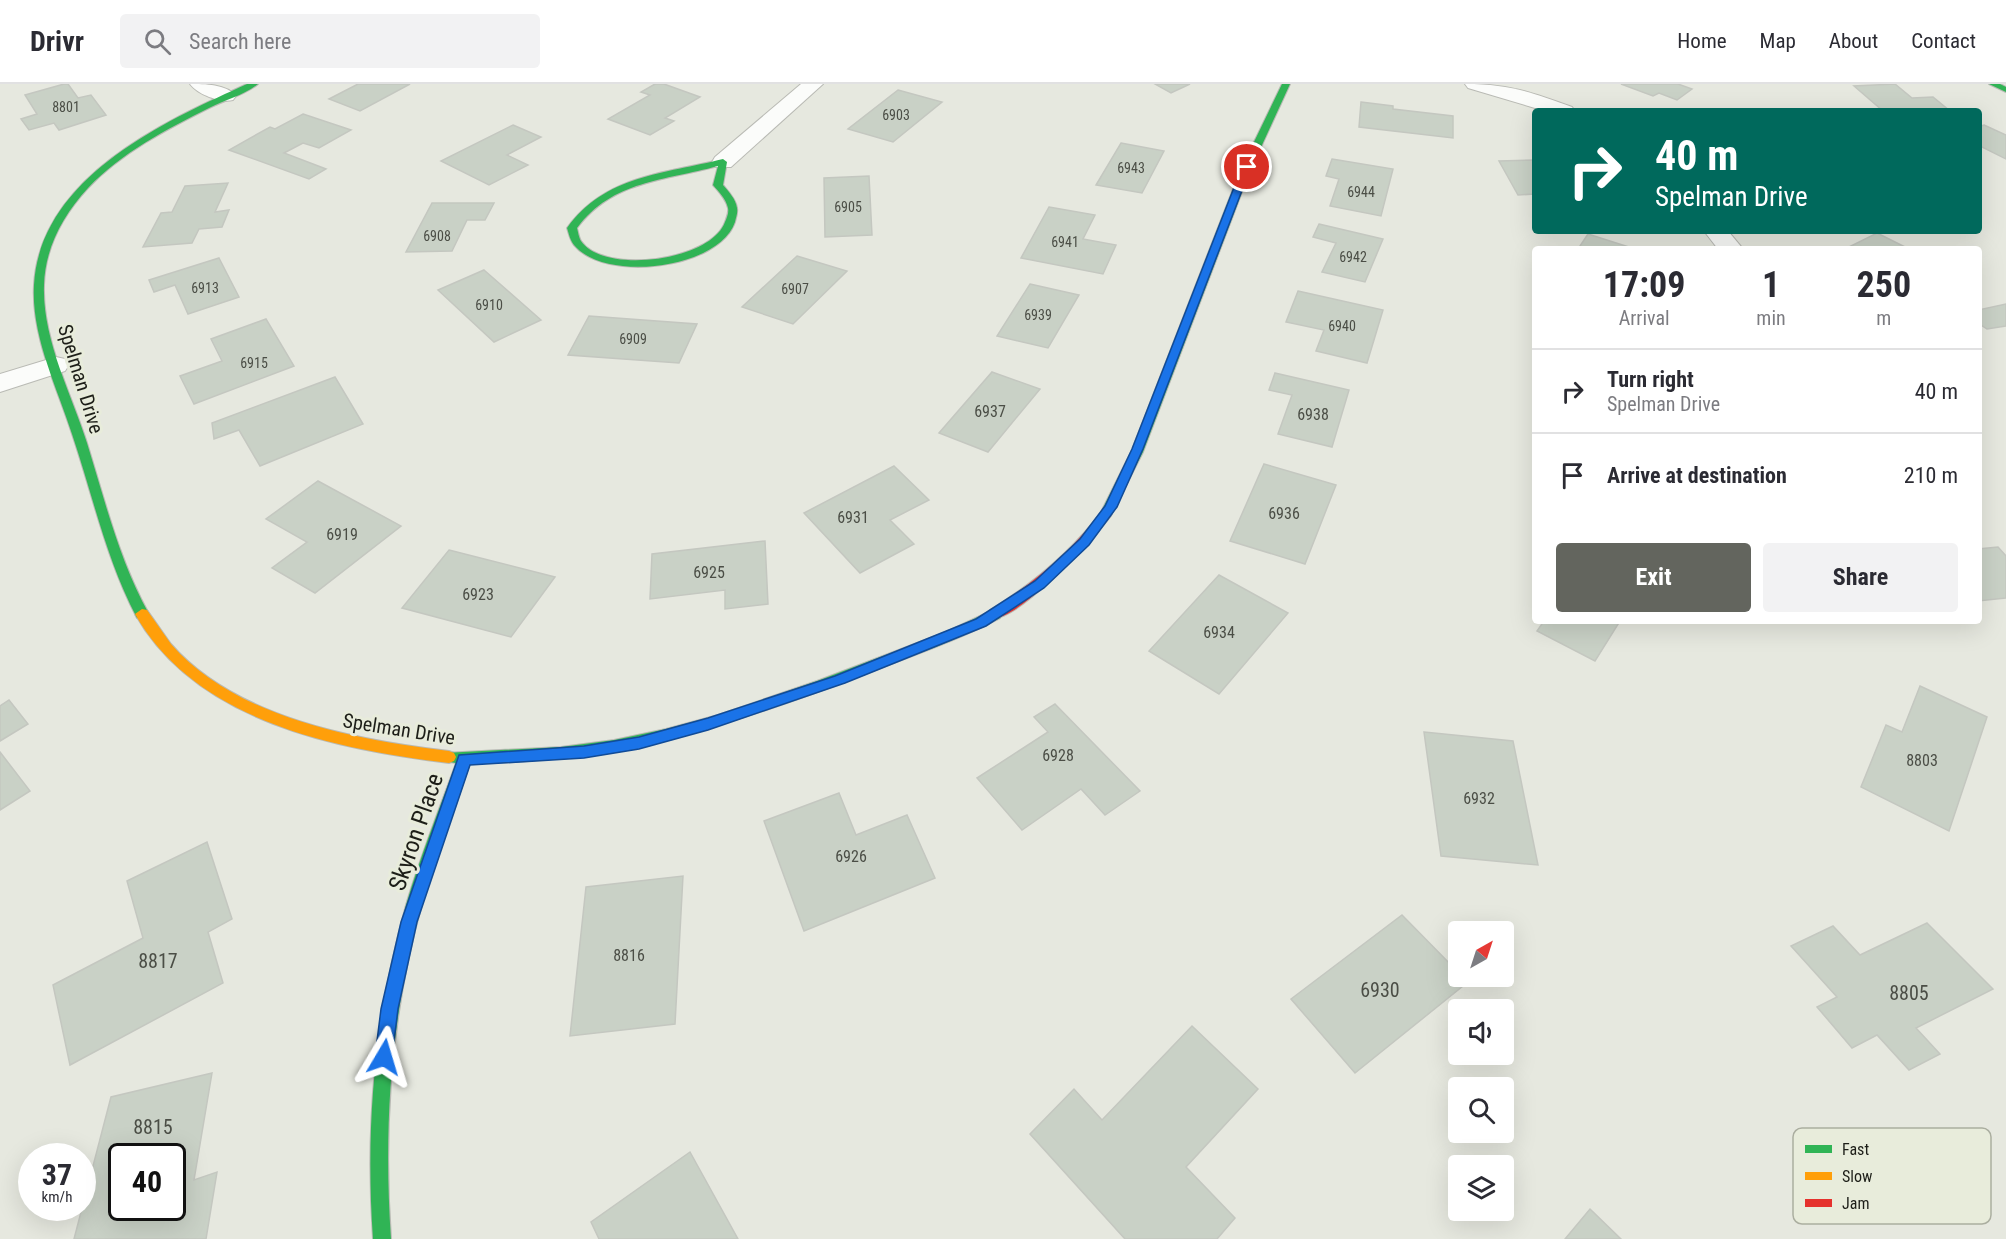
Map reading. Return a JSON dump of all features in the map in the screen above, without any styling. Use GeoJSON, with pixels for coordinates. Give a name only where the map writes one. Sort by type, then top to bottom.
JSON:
{"type":"FeatureCollection","features":[{"type":"Feature","properties":{"kind":"street"},"geometry":{"type":"LineString","coordinates":[[200,84],[226,96]]}},
{"type":"Feature","properties":{"kind":"street","name":"Spelman Drive"},"geometry":{"type":"LineString","coordinates":[[254,84],[178,120],[113,163],[81,191],[56,224],[46,244],[38,278],[43,322],[56,365],[122,573],[144,617],[169,649],[196,674],[229,696],[302,730],[356,745],[464,760],[584,752],[639,743],[708,724],[840,680],[981,622],[1039,584],[1085,542],[1111,507],[1137,449],[1255,145],[1286,84]]}},
{"type":"Feature","properties":{"kind":"street"},"geometry":{"type":"LineString","coordinates":[[723,162],[718,184],[732,205],[733,216],[724,233],[712,244],[688,256],[645,265],[600,258],[578,244],[572,228],[587,205],[608,192],[629,184],[678,176],[723,162],[813,84]]}},
{"type":"Feature","properties":{"kind":"street"},"geometry":{"type":"LineString","coordinates":[[1475,84],[1520,95],[1557,108]]}},
{"type":"Feature","properties":{"kind":"street"},"geometry":{"type":"LineString","coordinates":[[1993,84],[2006,90]]}},
{"type":"Feature","properties":{"kind":"street"},"geometry":{"type":"LineString","coordinates":[[1718,234],[1728,246]]}},
{"type":"Feature","properties":{"kind":"street"},"geometry":{"type":"LineString","coordinates":[[0,383],[56,365]]}},
{"type":"Feature","properties":{"kind":"street","name":"Skyron Place"},"geometry":{"type":"LineString","coordinates":[[382,1239],[376,1174],[378,1104],[389,1009],[409,922],[464,760]]}},
{"type":"Feature","properties":{"kind":"building"},"geometry":{"type":"Polygon","coordinates":[[[68,84],[78,98],[91,95],[106,115],[59,130],[54,123],[29,130],[21,119],[37,114],[25,95],[68,84]]]}},
{"type":"Feature","properties":{"kind":"building"},"geometry":{"type":"Polygon","coordinates":[[[358,84],[410,84],[360,111],[329,99],[358,84]]]}},
{"type":"Feature","properties":{"kind":"building"},"geometry":{"type":"Polygon","coordinates":[[[655,84],[664,84],[700,97],[665,118],[674,121],[650,135],[608,119],[650,95],[641,92],[655,84]]]}},
{"type":"Feature","properties":{"kind":"building"},"geometry":{"type":"Polygon","coordinates":[[[1155,84],[1190,84],[1171,93],[1155,84]]]}},
{"type":"Feature","properties":{"kind":"building"},"geometry":{"type":"Polygon","coordinates":[[[1621,84],[1678,84],[1692,89],[1677,100],[1659,93],[1653,96],[1621,84]]]}},
{"type":"Feature","properties":{"kind":"building"},"geometry":{"type":"Polygon","coordinates":[[[1895,84],[1912,98],[1933,97],[1946,108],[1880,108],[1854,86],[1895,84]]]}},
{"type":"Feature","properties":{"kind":"building"},"geometry":{"type":"Polygon","coordinates":[[[898,90],[942,102],[893,142],[848,129],[898,90]]]}},
{"type":"Feature","properties":{"kind":"building"},"geometry":{"type":"Polygon","coordinates":[[[1361,102],[1393,106],[1393,109],[1453,116],[1453,138],[1359,127],[1361,102]]]}},
{"type":"Feature","properties":{"kind":"building"},"geometry":{"type":"Polygon","coordinates":[[[303,114],[351,130],[319,148],[303,143],[284,153],[326,169],[309,179],[229,150],[270,127],[275,129],[303,114]]]}},
{"type":"Feature","properties":{"kind":"building"},"geometry":{"type":"Polygon","coordinates":[[[513,125],[541,137],[507,155],[528,165],[489,185],[441,161],[513,125]]]}},
{"type":"Feature","properties":{"kind":"building"},"geometry":{"type":"Polygon","coordinates":[[[1982,126],[2006,135],[2006,159],[1982,147],[1982,126]]]}},
{"type":"Feature","properties":{"kind":"building"},"geometry":{"type":"Polygon","coordinates":[[[1121,143],[1164,151],[1142,193],[1096,185],[1121,143]]]}},
{"type":"Feature","properties":{"kind":"building"},"geometry":{"type":"Polygon","coordinates":[[[1332,159],[1393,169],[1381,216],[1330,206],[1339,179],[1326,176],[1332,159]]]}},
{"type":"Feature","properties":{"kind":"building"},"geometry":{"type":"Polygon","coordinates":[[[1532,160],[1532,194],[1518,195],[1499,161],[1532,160]]]}},
{"type":"Feature","properties":{"kind":"building"},"geometry":{"type":"Polygon","coordinates":[[[869,176],[872,235],[825,237],[824,178],[869,176]]]}},
{"type":"Feature","properties":{"kind":"building"},"geometry":{"type":"Polygon","coordinates":[[[228,183],[215,212],[229,210],[222,227],[199,229],[192,243],[143,247],[161,213],[172,212],[185,186],[228,183]]]}},
{"type":"Feature","properties":{"kind":"building"},"geometry":{"type":"Polygon","coordinates":[[[432,203],[494,203],[485,220],[467,220],[452,251],[406,252],[432,203]]]}},
{"type":"Feature","properties":{"kind":"building"},"geometry":{"type":"Polygon","coordinates":[[[1049,207],[1095,215],[1083,239],[1116,245],[1103,274],[1021,258],[1049,207]]]}},
{"type":"Feature","properties":{"kind":"building"},"geometry":{"type":"Polygon","coordinates":[[[1319,224],[1383,239],[1365,282],[1322,272],[1336,243],[1313,237],[1319,224]]]}},
{"type":"Feature","properties":{"kind":"building"},"geometry":{"type":"Polygon","coordinates":[[[1588,234],[1626,246],[1580,246],[1588,234]]]}},
{"type":"Feature","properties":{"kind":"building"},"geometry":{"type":"Polygon","coordinates":[[[1879,234],[1903,246],[1851,246],[1879,234]]]}},
{"type":"Feature","properties":{"kind":"building"},"geometry":{"type":"Polygon","coordinates":[[[797,256],[847,271],[793,324],[742,307],[797,256]]]}},
{"type":"Feature","properties":{"kind":"building"},"geometry":{"type":"Polygon","coordinates":[[[219,258],[239,297],[188,314],[175,285],[154,292],[149,280],[219,258]]]}},
{"type":"Feature","properties":{"kind":"building"},"geometry":{"type":"Polygon","coordinates":[[[484,270],[541,320],[494,342],[438,290],[484,270]]]}},
{"type":"Feature","properties":{"kind":"building"},"geometry":{"type":"Polygon","coordinates":[[[1030,284],[1079,295],[1048,348],[997,336],[1030,284]]]}},
{"type":"Feature","properties":{"kind":"building"},"geometry":{"type":"Polygon","coordinates":[[[1298,291],[1383,310],[1367,363],[1316,351],[1324,330],[1286,322],[1298,291]]]}},
{"type":"Feature","properties":{"kind":"building"},"geometry":{"type":"Polygon","coordinates":[[[2006,304],[2006,326],[1987,329],[1982,326],[1982,309],[2006,304]]]}},
{"type":"Feature","properties":{"kind":"building"},"geometry":{"type":"Polygon","coordinates":[[[589,316],[697,324],[679,363],[568,355],[589,316]]]}},
{"type":"Feature","properties":{"kind":"building"},"geometry":{"type":"Polygon","coordinates":[[[266,319],[294,366],[194,404],[180,376],[222,361],[211,339],[266,319]]]}},
{"type":"Feature","properties":{"kind":"building"},"geometry":{"type":"Polygon","coordinates":[[[992,372],[1040,389],[988,452],[939,433],[992,372]]]}},
{"type":"Feature","properties":{"kind":"building"},"geometry":{"type":"Polygon","coordinates":[[[1275,373],[1349,390],[1332,447],[1278,434],[1292,395],[1269,390],[1275,373]]]}},
{"type":"Feature","properties":{"kind":"building"},"geometry":{"type":"Polygon","coordinates":[[[335,377],[363,424],[260,466],[239,430],[214,439],[212,423],[335,377]]]}},
{"type":"Feature","properties":{"kind":"building"},"geometry":{"type":"Polygon","coordinates":[[[1264,464],[1336,485],[1305,564],[1230,541],[1264,464]]]}},
{"type":"Feature","properties":{"kind":"building"},"geometry":{"type":"Polygon","coordinates":[[[894,466],[929,500],[890,520],[914,544],[860,573],[804,513],[894,466]]]}},
{"type":"Feature","properties":{"kind":"building"},"geometry":{"type":"Polygon","coordinates":[[[318,481],[401,526],[315,593],[272,568],[307,542],[266,519],[318,481]]]}},
{"type":"Feature","properties":{"kind":"building"},"geometry":{"type":"Polygon","coordinates":[[[765,541],[768,604],[725,609],[725,590],[650,599],[652,554],[765,541]]]}},
{"type":"Feature","properties":{"kind":"building"},"geometry":{"type":"Polygon","coordinates":[[[1998,547],[2006,556],[2006,598],[1982,601],[1982,549],[1998,547]]]}},
{"type":"Feature","properties":{"kind":"building"},"geometry":{"type":"Polygon","coordinates":[[[449,550],[555,577],[511,637],[402,608],[449,550]]]}},
{"type":"Feature","properties":{"kind":"building"},"geometry":{"type":"Polygon","coordinates":[[[1219,575],[1288,613],[1219,694],[1149,651],[1219,575]]]}},
{"type":"Feature","properties":{"kind":"building"},"geometry":{"type":"Polygon","coordinates":[[[1542,624],[1618,624],[1595,661],[1537,631],[1542,624]]]}},
{"type":"Feature","properties":{"kind":"building"},"geometry":{"type":"Polygon","coordinates":[[[1920,686],[1987,717],[1949,831],[1861,787],[1886,725],[1902,732],[1920,686]]]}},
{"type":"Feature","properties":{"kind":"building"},"geometry":{"type":"Polygon","coordinates":[[[9,700],[28,724],[0,741],[0,706],[9,700]]]}},
{"type":"Feature","properties":{"kind":"building"},"geometry":{"type":"Polygon","coordinates":[[[1055,704],[1140,791],[1105,815],[1081,789],[1022,830],[977,778],[1048,732],[1034,717],[1055,704]]]}},
{"type":"Feature","properties":{"kind":"building"},"geometry":{"type":"Polygon","coordinates":[[[1424,732],[1513,741],[1538,865],[1441,856],[1424,732]]]}},
{"type":"Feature","properties":{"kind":"building"},"geometry":{"type":"Polygon","coordinates":[[[0,752],[30,791],[0,810],[0,752]]]}},
{"type":"Feature","properties":{"kind":"building"},"geometry":{"type":"Polygon","coordinates":[[[839,793],[856,835],[907,815],[935,878],[804,931],[764,821],[839,793]]]}},
{"type":"Feature","properties":{"kind":"building"},"geometry":{"type":"Polygon","coordinates":[[[207,842],[232,919],[208,932],[223,983],[70,1065],[53,985],[143,938],[127,881],[207,842]]]}},
{"type":"Feature","properties":{"kind":"building"},"geometry":{"type":"Polygon","coordinates":[[[683,876],[675,1024],[570,1036],[586,887],[683,876]]]}},
{"type":"Feature","properties":{"kind":"building"},"geometry":{"type":"Polygon","coordinates":[[[1402,915],[1448,962],[1448,987],[1462,987],[1355,1073],[1291,999],[1402,915]]]}},
{"type":"Feature","properties":{"kind":"building"},"geometry":{"type":"Polygon","coordinates":[[[1927,923],[1993,989],[1916,1028],[1940,1054],[1909,1070],[1877,1035],[1852,1048],[1817,1007],[1837,997],[1791,946],[1833,926],[1860,955],[1927,923]]]}},
{"type":"Feature","properties":{"kind":"building"},"geometry":{"type":"Polygon","coordinates":[[[1192,1026],[1258,1089],[1186,1167],[1235,1218],[1217,1239],[1125,1239],[1030,1134],[1074,1089],[1102,1120],[1192,1026]]]}},
{"type":"Feature","properties":{"kind":"building"},"geometry":{"type":"Polygon","coordinates":[[[212,1073],[194,1180],[217,1172],[206,1239],[74,1239],[79,1221],[96,1221],[96,1155],[111,1097],[212,1073]]]}},
{"type":"Feature","properties":{"kind":"building"},"geometry":{"type":"Polygon","coordinates":[[[690,1152],[738,1239],[599,1239],[591,1222],[690,1152]]]}},
{"type":"Feature","properties":{"kind":"building"},"geometry":{"type":"Polygon","coordinates":[[[1590,1209],[1621,1239],[1565,1239],[1590,1209]]]}},
{"type":"Feature","properties":{"kind":"traffic: fast"},"geometry":{"type":"LineString","coordinates":[[142,614],[114,552],[48,345],[43,325],[39,285],[45,248],[61,215],[86,185],[116,159],[187,116],[254,84]]}},
{"type":"Feature","properties":{"kind":"traffic: fast"},"geometry":{"type":"LineString","coordinates":[[1106,514],[1137,452],[1245,171],[1286,84]]}},
{"type":"Feature","properties":{"kind":"traffic: fast"},"geometry":{"type":"LineString","coordinates":[[1993,84],[2006,90]]}},
{"type":"Feature","properties":{"kind":"traffic: fast"},"geometry":{"type":"LineString","coordinates":[[723,162],[718,185],[726,194],[733,213],[727,231],[712,245],[691,255],[666,261],[640,263],[615,261],[594,255],[576,241],[572,228],[585,211],[601,198],[639,182],[723,162]]}},
{"type":"Feature","properties":{"kind":"traffic: fast"},"geometry":{"type":"LineString","coordinates":[[449,757],[506,757],[561,753],[614,746],[666,735],[718,721],[822,685],[951,636],[995,614]]}},
{"type":"Feature","properties":{"kind":"traffic: fast"},"geometry":{"type":"LineString","coordinates":[[382,1239],[379,1198],[379,1119],[381,1080],[391,1003],[415,903],[464,760]]}},
{"type":"Feature","properties":{"kind":"traffic: slow"},"geometry":{"type":"LineString","coordinates":[[142,614],[168,649],[200,677],[237,701],[320,734],[408,752],[449,757]]}},
{"type":"Feature","properties":{"kind":"traffic: jam"},"geometry":{"type":"LineString","coordinates":[[995,614],[1056,570],[1106,514]]}},
{"type":"Feature","properties":{"kind":"route"},"geometry":{"type":"LineString","coordinates":[[384,1057],[389,1009],[409,922],[464,760],[584,752],[639,743],[708,724],[840,680],[981,622],[1039,584],[1085,542],[1111,507],[1137,449],[1247,167]]}}]}
